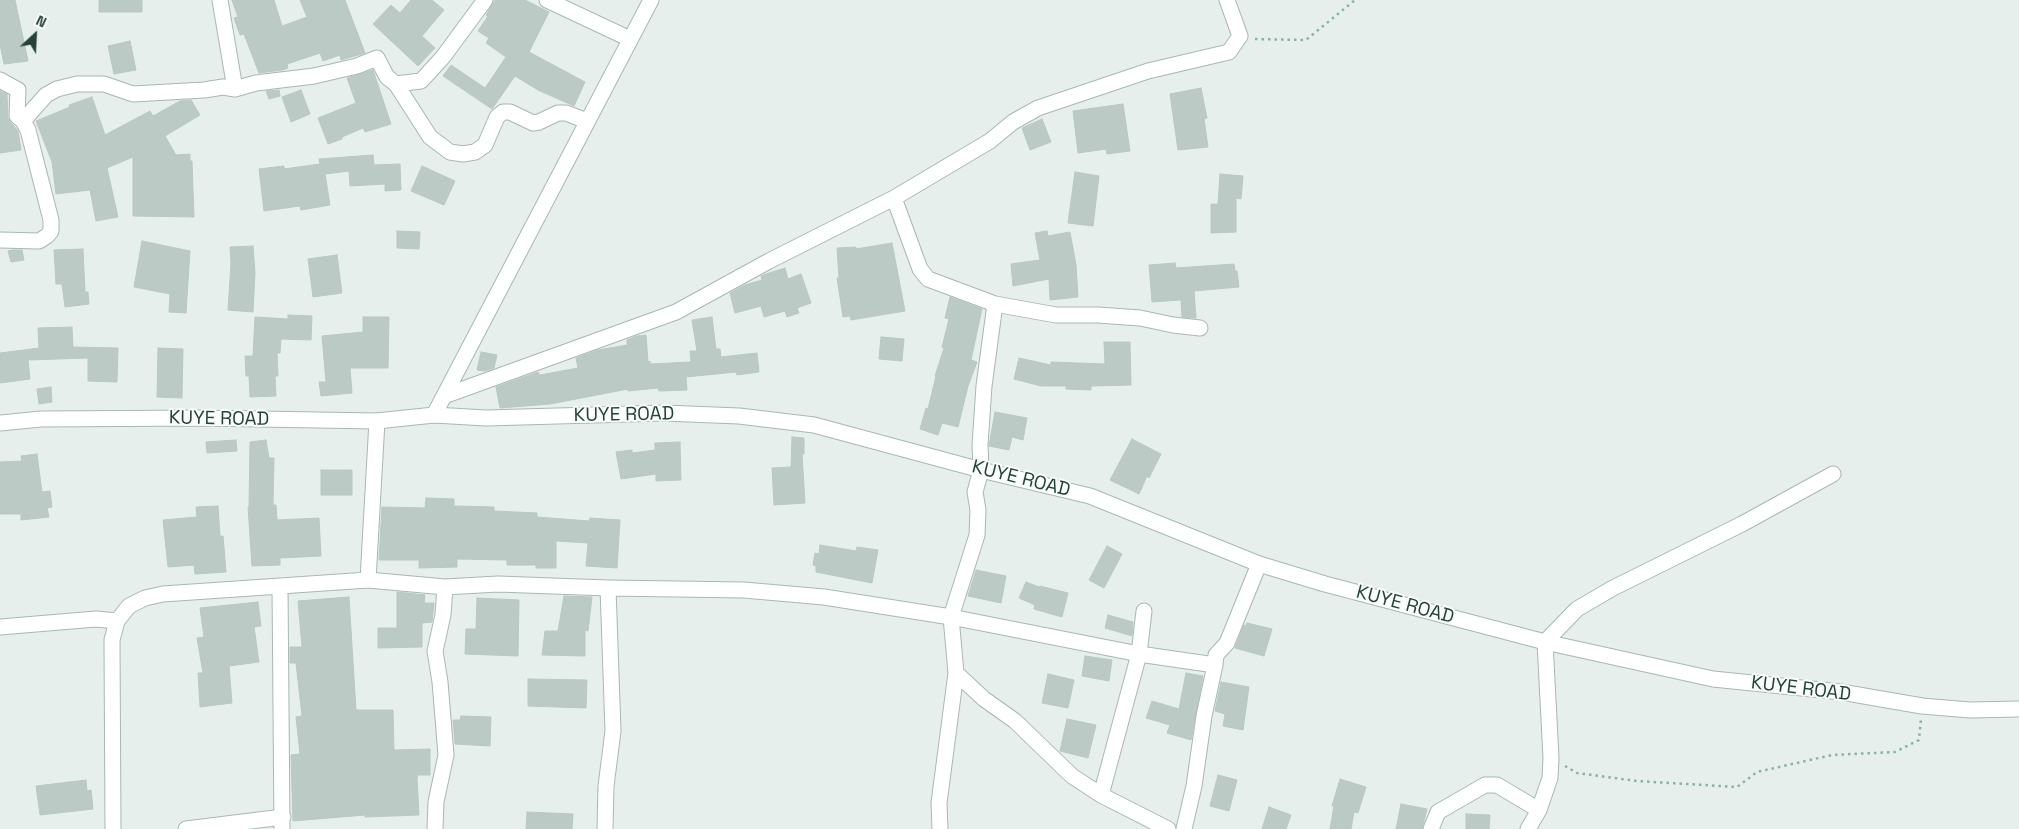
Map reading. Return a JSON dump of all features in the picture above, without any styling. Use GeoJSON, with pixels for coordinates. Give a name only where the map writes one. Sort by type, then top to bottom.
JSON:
{"type":"FeatureCollection","features":[{"type":"Feature","properties":{"kind":"street"},"geometry":{"type":"LineString","coordinates":[[220,0],[235,89]]}},
{"type":"Feature","properties":{"kind":"street"},"geometry":{"type":"LineString","coordinates":[[396,84],[420,81],[443,57],[484,0]]}},
{"type":"Feature","properties":{"kind":"street"},"geometry":{"type":"LineString","coordinates":[[547,0],[630,39]]}},
{"type":"Feature","properties":{"kind":"street"},"geometry":{"type":"LineString","coordinates":[[434,415],[651,0]]}},
{"type":"Feature","properties":{"kind":"street"},"geometry":{"type":"LineString","coordinates":[[444,396],[676,312],[769,261],[894,198],[990,141],[1013,122],[1038,108],[1148,71],[1229,52],[1240,36],[1227,0]]}},
{"type":"Feature","properties":{"kind":"street"},"geometry":{"type":"LineString","coordinates":[[23,121],[46,95],[57,89],[77,84],[104,84],[133,94],[204,90],[223,87],[235,89],[256,83],[314,76],[357,66],[377,58],[387,77],[396,84],[430,137],[450,152],[463,154],[475,152],[485,145],[498,117],[503,112],[510,112],[533,123],[540,122],[558,113],[566,113],[587,121]]}},
{"type":"Feature","properties":{"kind":"street"},"geometry":{"type":"LineString","coordinates":[[0,80],[18,90],[17,116],[23,121],[28,130],[48,211],[51,231],[39,241],[0,240]]}},
{"type":"Feature","properties":{"kind":"street"},"geometry":{"type":"LineString","coordinates":[[894,198],[920,269],[928,279],[995,304],[1056,315],[1140,318],[1172,325],[1200,328]]}},
{"type":"Feature","properties":{"kind":"street"},"geometry":{"type":"LineString","coordinates":[[940,829],[939,803],[956,673],[951,617],[977,535],[978,510],[975,492],[981,470],[980,445],[984,386],[995,304]]}},
{"type":"Feature","properties":{"kind":"street","name":"KUYE ROAD"},"geometry":{"type":"LineString","coordinates":[[0,424],[41,419],[189,418],[377,421],[434,415],[486,418],[664,413],[739,416],[814,425],[981,470],[1090,496],[1259,564],[1324,584],[1545,642],[1713,679],[1841,692],[1922,706],[1970,710],[2019,709]]}},
{"type":"Feature","properties":{"kind":"street"},"geometry":{"type":"LineString","coordinates":[[368,580],[377,421]]}},
{"type":"Feature","properties":{"kind":"street"},"geometry":{"type":"LineString","coordinates":[[1528,829],[1539,810],[1550,778],[1551,758],[1545,642],[1577,609],[1606,592],[1742,524],[1833,474]]}},
{"type":"Feature","properties":{"kind":"street"},"geometry":{"type":"LineString","coordinates":[[1184,829],[1194,786],[1204,716],[1216,655],[1227,642],[1259,564]]}},
{"type":"Feature","properties":{"kind":"street"},"geometry":{"type":"LineString","coordinates":[[113,829],[112,640],[117,621],[129,606],[146,598],[163,594],[368,580],[445,587],[498,584],[744,590],[824,597],[951,617],[1139,654],[1215,665]]}},
{"type":"Feature","properties":{"kind":"street"},"geometry":{"type":"LineString","coordinates":[[186,829],[282,823],[280,586]]}},
{"type":"Feature","properties":{"kind":"street"},"geometry":{"type":"LineString","coordinates":[[435,829],[436,802],[446,755],[440,682],[435,651],[443,615],[445,587]]}},
{"type":"Feature","properties":{"kind":"street"},"geometry":{"type":"LineString","coordinates":[[605,829],[606,786],[613,731],[608,588]]}},
{"type":"Feature","properties":{"kind":"street"},"geometry":{"type":"LineString","coordinates":[[1101,795],[1139,654],[1144,611]]}},
{"type":"Feature","properties":{"kind":"street"},"geometry":{"type":"LineString","coordinates":[[0,627],[96,619],[117,621]]}},
{"type":"Feature","properties":{"kind":"street"},"geometry":{"type":"LineString","coordinates":[[956,673],[984,700],[1016,721],[1072,776],[1101,795],[1168,829]]}},
{"type":"Feature","properties":{"kind":"street"},"geometry":{"type":"LineString","coordinates":[[1431,829],[1438,812],[1485,785],[1496,785],[1539,810]]}},
{"type":"Feature","properties":{"kind":"path"},"geometry":{"type":"LineString","coordinates":[[1250,39],[1306,40],[1355,0]]}},
{"type":"Feature","properties":{"kind":"path"},"geometry":{"type":"LineString","coordinates":[[1551,758],[1577,773],[1637,781],[1737,787],[1757,772],[1832,755],[1894,752],[1919,740],[1922,706]]}},
{"type":"Feature","properties":{"kind":"building"},"geometry":{"type":"Polygon","coordinates":[[[0,0],[15,0],[28,61],[4,64],[0,44],[0,0]]]}},
{"type":"Feature","properties":{"kind":"building"},"geometry":{"type":"Polygon","coordinates":[[[99,0],[142,0],[142,12],[99,12],[99,0]]]}},
{"type":"Feature","properties":{"kind":"building"},"geometry":{"type":"Polygon","coordinates":[[[232,0],[274,0],[282,26],[307,17],[300,0],[345,0],[365,53],[341,60],[340,55],[323,61],[320,53],[287,64],[288,68],[282,70],[259,73],[244,34],[240,35],[234,18],[238,17],[232,0]]]}},
{"type":"Feature","properties":{"kind":"building"},"geometry":{"type":"Polygon","coordinates":[[[411,0],[432,0],[444,10],[422,36],[435,48],[418,66],[373,24],[391,5],[400,13],[411,0]]]}},
{"type":"Feature","properties":{"kind":"building"},"geometry":{"type":"Polygon","coordinates":[[[495,0],[525,0],[549,12],[529,52],[585,82],[574,106],[538,90],[515,76],[492,109],[443,76],[451,65],[485,88],[506,57],[486,43],[489,38],[478,31],[488,16],[486,15],[495,0]]]}},
{"type":"Feature","properties":{"kind":"building"},"geometry":{"type":"Polygon","coordinates":[[[130,41],[136,70],[114,74],[108,46],[130,41]]]}},
{"type":"Feature","properties":{"kind":"building"},"geometry":{"type":"Polygon","coordinates":[[[373,70],[391,124],[365,132],[363,128],[328,144],[318,118],[356,103],[347,78],[373,70]]]}},
{"type":"Feature","properties":{"kind":"building"},"geometry":{"type":"Polygon","coordinates":[[[1201,88],[1207,118],[1204,119],[1208,147],[1178,150],[1170,94],[1201,88]]]}},
{"type":"Feature","properties":{"kind":"building"},"geometry":{"type":"Polygon","coordinates":[[[279,90],[280,96],[269,99],[266,91],[279,90]]]}},
{"type":"Feature","properties":{"kind":"building"},"geometry":{"type":"Polygon","coordinates":[[[301,90],[310,114],[291,122],[282,97],[301,90]]]}},
{"type":"Feature","properties":{"kind":"building"},"geometry":{"type":"Polygon","coordinates":[[[0,91],[7,94],[8,119],[18,131],[21,150],[0,153],[0,91]]]}},
{"type":"Feature","properties":{"kind":"building"},"geometry":{"type":"Polygon","coordinates":[[[92,97],[105,135],[150,111],[153,116],[180,101],[191,100],[200,115],[165,136],[176,155],[190,154],[190,161],[192,161],[194,217],[133,216],[133,157],[107,168],[118,217],[96,221],[90,190],[56,194],[52,162],[36,121],[70,107],[69,105],[92,97]]]}},
{"type":"Feature","properties":{"kind":"building"},"geometry":{"type":"Polygon","coordinates":[[[1123,104],[1130,151],[1107,154],[1106,149],[1078,153],[1073,111],[1123,104]]]}},
{"type":"Feature","properties":{"kind":"building"},"geometry":{"type":"Polygon","coordinates":[[[1042,119],[1051,142],[1030,150],[1022,128],[1042,119]]]}},
{"type":"Feature","properties":{"kind":"building"},"geometry":{"type":"Polygon","coordinates":[[[373,155],[374,165],[400,164],[401,190],[385,191],[385,184],[350,186],[349,171],[325,174],[330,205],[301,210],[300,206],[264,211],[259,169],[284,166],[284,169],[320,164],[319,159],[373,155]]]}},
{"type":"Feature","properties":{"kind":"building"},"geometry":{"type":"Polygon","coordinates":[[[422,166],[455,181],[444,205],[411,191],[422,166]]]}},
{"type":"Feature","properties":{"kind":"building"},"geometry":{"type":"Polygon","coordinates":[[[1075,172],[1099,176],[1093,226],[1068,223],[1075,172]]]}},
{"type":"Feature","properties":{"kind":"building"},"geometry":{"type":"Polygon","coordinates":[[[1220,174],[1243,176],[1241,199],[1236,198],[1236,232],[1211,233],[1211,204],[1218,204],[1220,174]]]}},
{"type":"Feature","properties":{"kind":"building"},"geometry":{"type":"Polygon","coordinates":[[[397,231],[420,232],[419,249],[397,248],[397,231]]]}},
{"type":"Feature","properties":{"kind":"building"},"geometry":{"type":"Polygon","coordinates":[[[1047,231],[1048,236],[1070,232],[1076,265],[1078,297],[1050,300],[1049,279],[1013,286],[1011,264],[1040,260],[1035,233],[1047,231]]]}},
{"type":"Feature","properties":{"kind":"building"},"geometry":{"type":"Polygon","coordinates":[[[142,241],[190,251],[186,313],[169,312],[170,294],[134,287],[142,241]]]}},
{"type":"Feature","properties":{"kind":"building"},"geometry":{"type":"Polygon","coordinates":[[[892,243],[905,311],[851,320],[850,316],[843,317],[837,278],[839,278],[837,248],[856,247],[856,249],[892,243]]]}},
{"type":"Feature","properties":{"kind":"building"},"geometry":{"type":"Polygon","coordinates":[[[253,246],[255,273],[253,312],[228,310],[231,263],[230,247],[253,246]]]}},
{"type":"Feature","properties":{"kind":"building"},"geometry":{"type":"Polygon","coordinates":[[[83,249],[85,292],[88,292],[89,304],[65,307],[62,284],[56,284],[54,250],[83,249]]]}},
{"type":"Feature","properties":{"kind":"building"},"geometry":{"type":"Polygon","coordinates":[[[22,250],[24,260],[11,262],[8,251],[22,250]]]}},
{"type":"Feature","properties":{"kind":"building"},"geometry":{"type":"Polygon","coordinates":[[[337,255],[342,293],[313,297],[308,259],[337,255]]]}},
{"type":"Feature","properties":{"kind":"building"},"geometry":{"type":"Polygon","coordinates":[[[1175,263],[1176,268],[1234,264],[1239,287],[1194,291],[1196,318],[1182,317],[1181,300],[1152,302],[1149,265],[1175,263]]]}},
{"type":"Feature","properties":{"kind":"building"},"geometry":{"type":"Polygon","coordinates":[[[785,268],[788,279],[801,274],[811,303],[797,308],[799,313],[787,317],[785,311],[764,317],[761,306],[735,313],[730,293],[745,285],[762,280],[761,276],[785,268]]]}},
{"type":"Feature","properties":{"kind":"building"},"geometry":{"type":"Polygon","coordinates":[[[950,297],[982,309],[971,360],[977,362],[968,386],[958,427],[942,423],[938,435],[920,429],[926,408],[928,409],[935,376],[944,348],[942,347],[949,319],[945,318],[950,297]]]}},
{"type":"Feature","properties":{"kind":"building"},"geometry":{"type":"Polygon","coordinates":[[[288,315],[312,316],[311,340],[281,339],[280,353],[277,353],[278,376],[275,376],[276,396],[250,397],[249,376],[246,376],[245,356],[253,356],[255,317],[288,319],[288,315]]]}},
{"type":"Feature","properties":{"kind":"building"},"geometry":{"type":"Polygon","coordinates":[[[363,317],[389,317],[388,368],[350,368],[352,393],[321,396],[319,382],[326,382],[322,336],[363,332],[363,317]]]}},
{"type":"Feature","properties":{"kind":"building"},"geometry":{"type":"Polygon","coordinates":[[[712,317],[716,349],[720,349],[721,357],[757,353],[759,372],[737,375],[736,372],[686,377],[687,390],[659,391],[658,388],[628,391],[628,389],[550,404],[500,408],[496,387],[538,372],[540,375],[578,368],[576,358],[598,350],[627,345],[627,340],[637,336],[646,335],[648,362],[650,361],[650,364],[691,362],[690,351],[697,351],[692,320],[712,317]]]}},
{"type":"Feature","properties":{"kind":"building"},"geometry":{"type":"Polygon","coordinates":[[[72,327],[73,347],[118,348],[117,382],[88,381],[88,358],[28,360],[30,379],[0,383],[0,353],[39,348],[38,328],[72,327]]]}},
{"type":"Feature","properties":{"kind":"building"},"geometry":{"type":"Polygon","coordinates":[[[881,337],[904,339],[902,361],[879,359],[881,337]]]}},
{"type":"Feature","properties":{"kind":"building"},"geometry":{"type":"Polygon","coordinates":[[[1104,342],[1130,342],[1131,385],[1091,386],[1091,390],[1066,389],[1066,386],[1041,386],[1014,379],[1019,358],[1051,365],[1051,362],[1105,364],[1104,342]]]}},
{"type":"Feature","properties":{"kind":"building"},"geometry":{"type":"Polygon","coordinates":[[[158,348],[183,349],[182,398],[157,397],[158,348]]]}},
{"type":"Feature","properties":{"kind":"building"},"geometry":{"type":"Polygon","coordinates":[[[481,352],[497,355],[494,368],[485,371],[477,370],[481,352]]]}},
{"type":"Feature","properties":{"kind":"building"},"geometry":{"type":"Polygon","coordinates":[[[51,387],[52,402],[39,404],[37,389],[51,387]]]}},
{"type":"Feature","properties":{"kind":"building"},"geometry":{"type":"Polygon","coordinates":[[[995,412],[1027,418],[1023,440],[1012,437],[1009,450],[989,446],[995,412]]]}},
{"type":"Feature","properties":{"kind":"building"},"geometry":{"type":"Polygon","coordinates":[[[792,437],[804,438],[804,454],[802,454],[805,503],[774,505],[772,468],[791,467],[792,437]]]}},
{"type":"Feature","properties":{"kind":"building"},"geometry":{"type":"Polygon","coordinates":[[[1132,439],[1161,454],[1149,478],[1147,476],[1139,494],[1110,480],[1132,439]]]}},
{"type":"Feature","properties":{"kind":"building"},"geometry":{"type":"Polygon","coordinates":[[[236,440],[237,451],[207,453],[206,442],[236,440]]]}},
{"type":"Feature","properties":{"kind":"building"},"geometry":{"type":"Polygon","coordinates":[[[266,440],[269,458],[274,458],[273,505],[276,505],[277,520],[319,518],[321,556],[280,558],[280,565],[252,566],[248,507],[250,442],[266,440]]]}},
{"type":"Feature","properties":{"kind":"building"},"geometry":{"type":"Polygon","coordinates":[[[680,442],[681,480],[656,481],[656,474],[621,479],[616,452],[632,450],[632,453],[655,450],[655,443],[680,442]]]}},
{"type":"Feature","properties":{"kind":"building"},"geometry":{"type":"Polygon","coordinates":[[[37,454],[42,492],[50,491],[52,507],[47,508],[49,517],[21,520],[21,514],[0,514],[0,462],[22,461],[21,456],[37,454]]]}},
{"type":"Feature","properties":{"kind":"building"},"geometry":{"type":"Polygon","coordinates":[[[321,470],[352,470],[352,495],[321,495],[321,470]]]}},
{"type":"Feature","properties":{"kind":"building"},"geometry":{"type":"Polygon","coordinates":[[[426,498],[454,499],[454,506],[494,507],[494,511],[537,513],[537,517],[589,521],[590,518],[620,520],[617,568],[586,566],[588,543],[556,541],[556,568],[536,568],[536,565],[507,565],[507,560],[457,559],[457,567],[419,568],[419,560],[379,560],[382,507],[425,508],[426,498]]]}},
{"type":"Feature","properties":{"kind":"building"},"geometry":{"type":"Polygon","coordinates":[[[218,506],[220,536],[223,536],[226,572],[195,574],[194,565],[168,567],[163,520],[197,517],[196,507],[218,506]]]}},
{"type":"Feature","properties":{"kind":"building"},"geometry":{"type":"Polygon","coordinates":[[[820,545],[856,551],[857,547],[878,550],[872,583],[816,572],[816,566],[813,565],[815,553],[819,554],[820,545]]]}},
{"type":"Feature","properties":{"kind":"building"},"geometry":{"type":"Polygon","coordinates":[[[1107,546],[1122,554],[1104,588],[1089,580],[1107,546]]]}},
{"type":"Feature","properties":{"kind":"building"},"geometry":{"type":"Polygon","coordinates":[[[976,570],[1006,576],[1001,603],[968,596],[976,570]]]}},
{"type":"Feature","properties":{"kind":"building"},"geometry":{"type":"Polygon","coordinates":[[[1026,582],[1039,587],[1068,593],[1062,617],[1034,609],[1035,605],[1019,598],[1026,582]]]}},
{"type":"Feature","properties":{"kind":"building"},"geometry":{"type":"Polygon","coordinates":[[[397,592],[425,595],[424,603],[434,603],[432,622],[422,623],[422,647],[378,648],[378,628],[397,628],[397,592]]]}},
{"type":"Feature","properties":{"kind":"building"},"geometry":{"type":"Polygon","coordinates":[[[564,596],[592,597],[588,631],[585,630],[585,656],[542,655],[545,631],[558,631],[564,596]]]}},
{"type":"Feature","properties":{"kind":"building"},"geometry":{"type":"Polygon","coordinates":[[[349,597],[356,710],[393,710],[394,750],[430,749],[430,775],[418,775],[417,778],[419,815],[365,817],[365,815],[293,821],[291,755],[300,754],[296,717],[302,716],[296,663],[290,663],[290,647],[302,647],[298,601],[349,597]]]}},
{"type":"Feature","properties":{"kind":"building"},"geometry":{"type":"Polygon","coordinates":[[[477,598],[519,600],[518,656],[465,654],[466,629],[476,629],[477,598]]]}},
{"type":"Feature","properties":{"kind":"building"},"geometry":{"type":"Polygon","coordinates":[[[258,602],[261,626],[254,627],[259,662],[229,666],[232,703],[200,707],[198,673],[203,673],[197,638],[204,637],[200,608],[258,602]]]}},
{"type":"Feature","properties":{"kind":"building"},"geometry":{"type":"Polygon","coordinates":[[[1108,615],[1133,622],[1132,636],[1105,628],[1108,615]]]}},
{"type":"Feature","properties":{"kind":"building"},"geometry":{"type":"Polygon","coordinates":[[[1247,623],[1272,629],[1264,656],[1235,648],[1244,625],[1246,626],[1247,623]]]}},
{"type":"Feature","properties":{"kind":"building"},"geometry":{"type":"Polygon","coordinates":[[[1085,656],[1112,660],[1109,681],[1082,676],[1085,656]]]}},
{"type":"Feature","properties":{"kind":"building"},"geometry":{"type":"Polygon","coordinates":[[[1186,673],[1203,676],[1191,740],[1167,733],[1170,725],[1146,718],[1152,701],[1179,709],[1186,673]]]}},
{"type":"Feature","properties":{"kind":"building"},"geometry":{"type":"Polygon","coordinates":[[[1048,674],[1074,680],[1068,708],[1042,703],[1048,674]]]}},
{"type":"Feature","properties":{"kind":"building"},"geometry":{"type":"Polygon","coordinates":[[[528,679],[587,680],[586,708],[528,706],[528,679]]]}},
{"type":"Feature","properties":{"kind":"building"},"geometry":{"type":"Polygon","coordinates":[[[1221,682],[1249,687],[1243,730],[1223,726],[1225,714],[1215,711],[1221,682]]]}},
{"type":"Feature","properties":{"kind":"building"},"geometry":{"type":"Polygon","coordinates":[[[461,716],[491,717],[490,746],[455,744],[453,720],[460,720],[461,716]]]}},
{"type":"Feature","properties":{"kind":"building"},"geometry":{"type":"Polygon","coordinates":[[[1067,719],[1096,725],[1088,758],[1060,751],[1067,719]]]}},
{"type":"Feature","properties":{"kind":"building"},"geometry":{"type":"Polygon","coordinates":[[[1218,775],[1237,780],[1229,811],[1210,806],[1218,775]]]}},
{"type":"Feature","properties":{"kind":"building"},"geometry":{"type":"Polygon","coordinates":[[[1340,779],[1366,787],[1358,813],[1354,812],[1351,829],[1330,829],[1334,806],[1332,806],[1340,779]]]}},
{"type":"Feature","properties":{"kind":"building"},"geometry":{"type":"Polygon","coordinates":[[[86,780],[87,791],[91,790],[93,809],[40,815],[36,786],[86,780]]]}},
{"type":"Feature","properties":{"kind":"building"},"geometry":{"type":"Polygon","coordinates":[[[1401,804],[1427,809],[1422,829],[1396,829],[1401,804]]]}},
{"type":"Feature","properties":{"kind":"building"},"geometry":{"type":"Polygon","coordinates":[[[1269,807],[1291,815],[1286,829],[1262,829],[1269,807]]]}},
{"type":"Feature","properties":{"kind":"building"},"geometry":{"type":"Polygon","coordinates":[[[527,812],[573,814],[572,829],[526,829],[527,812]]]}},
{"type":"Feature","properties":{"kind":"building"},"geometry":{"type":"Polygon","coordinates":[[[1466,814],[1490,815],[1489,829],[1466,829],[1466,814]]]}}]}
